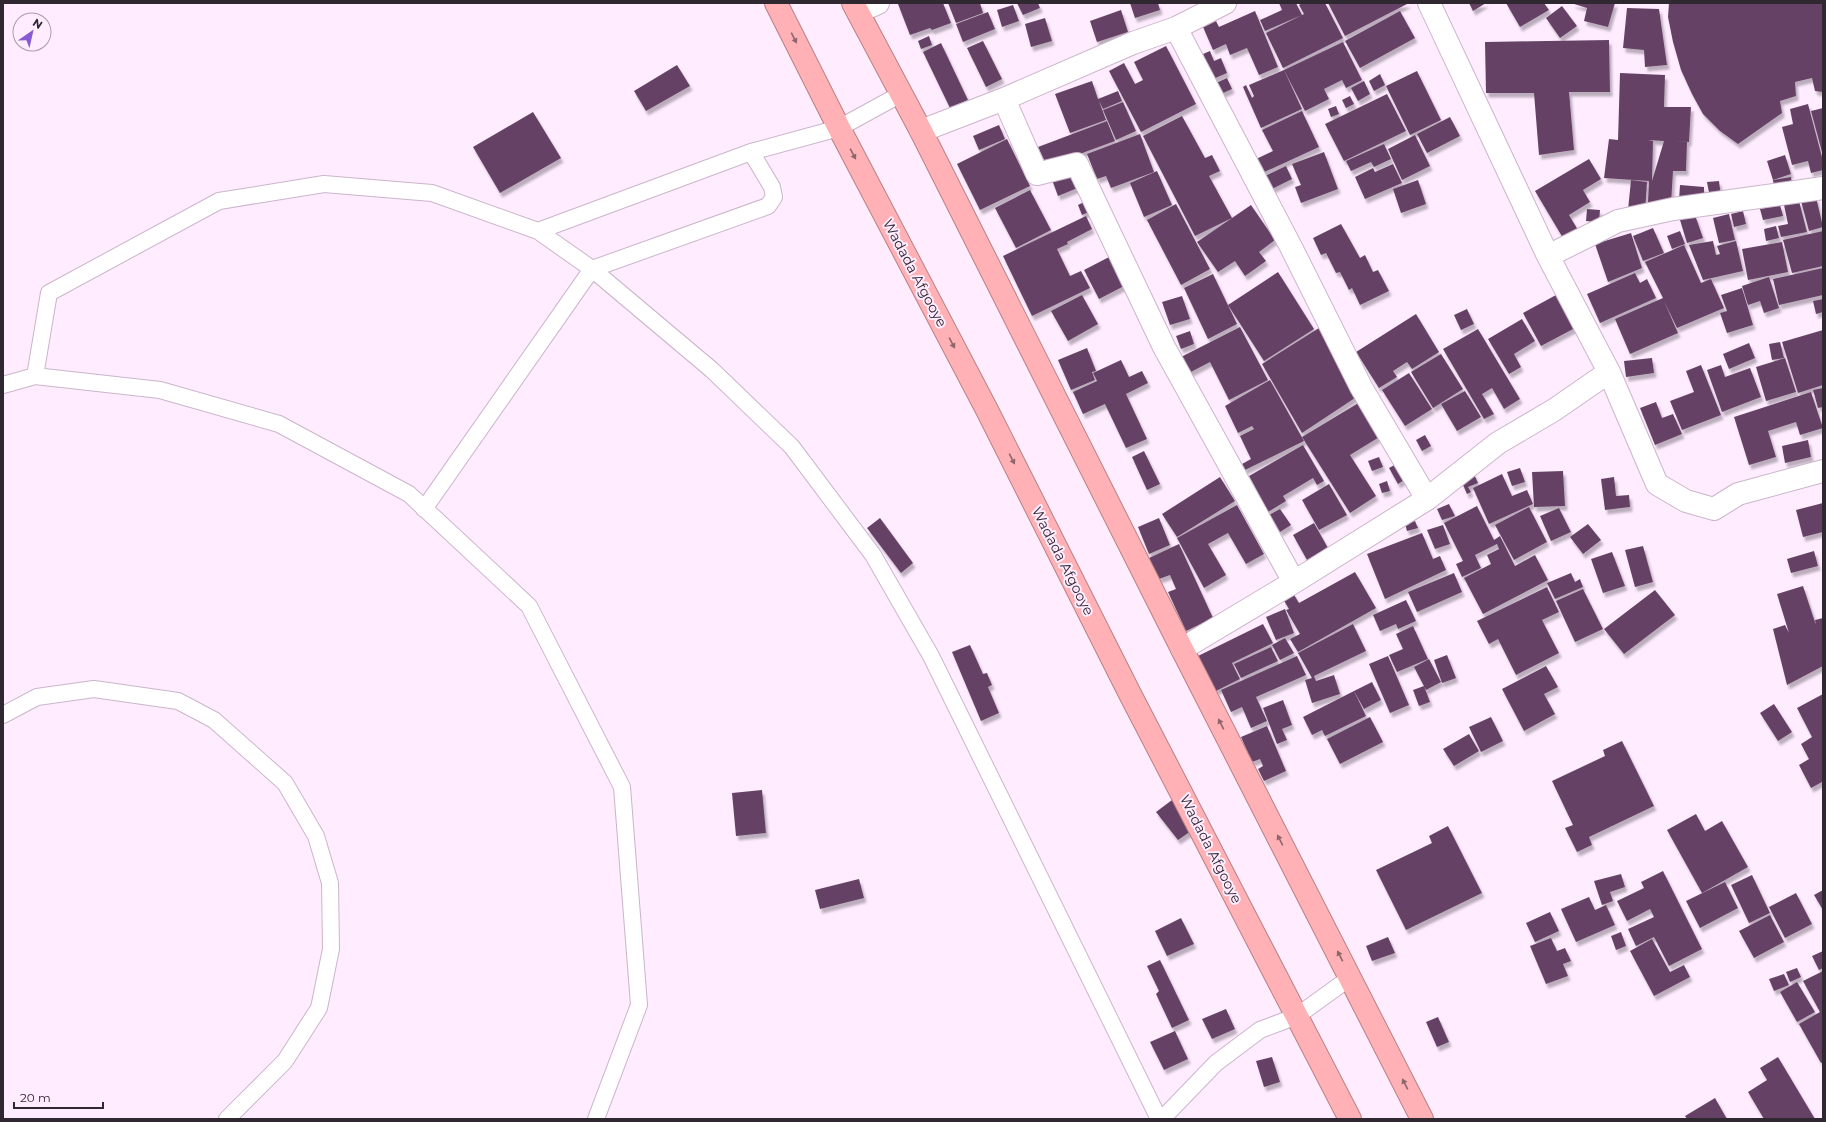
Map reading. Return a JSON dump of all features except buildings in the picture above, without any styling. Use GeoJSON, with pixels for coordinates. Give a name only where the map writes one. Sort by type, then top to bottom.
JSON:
{"type":"FeatureCollection","features":[{"type":"Feature","properties":{"kind":"highway","name":"Wadada Afgooye"},"geometry":{"type":"LineString","coordinates":[[776,3],[839,128],[988,410],[1130,694],[1350,1119]]}},
{"type":"Feature","properties":{"kind":"highway"},"geometry":{"type":"LineString","coordinates":[[855,7],[921,131],[1182,649],[1351,977],[1422,1119]]}},
{"type":"Feature","properties":{"kind":"street"},"geometry":{"type":"LineString","coordinates":[[855,7],[878,3]]}},
{"type":"Feature","properties":{"kind":"street"},"geometry":{"type":"LineString","coordinates":[[921,131],[1004,99],[1133,43],[1176,28],[1225,3]]}},
{"type":"Feature","properties":{"kind":"street"},"geometry":{"type":"LineString","coordinates":[[1430,3],[1548,256],[1609,372],[1657,484],[1686,501],[1714,509],[1738,494],[1823,471]]}},
{"type":"Feature","properties":{"kind":"street"},"geometry":{"type":"LineString","coordinates":[[1176,28],[1291,247],[1361,387],[1427,499]]}},
{"type":"Feature","properties":{"kind":"street"},"geometry":{"type":"LineString","coordinates":[[1004,99],[1037,174],[1077,164],[1164,347],[1294,582]]}},
{"type":"Feature","properties":{"kind":"street"},"geometry":{"type":"LineString","coordinates":[[1548,256],[1618,221],[1673,209],[1823,188]]}},
{"type":"Feature","properties":{"kind":"street"},"geometry":{"type":"LineString","coordinates":[[1182,649],[1294,582],[1427,499],[1498,443],[1554,410],[1609,372]]}},
{"type":"Feature","properties":{"kind":"lane"},"geometry":{"type":"LineString","coordinates":[[538,231],[751,152],[839,128],[901,94]]}},
{"type":"Feature","properties":{"kind":"lane"},"geometry":{"type":"LineString","coordinates":[[424,509],[592,269],[768,206],[774,197],[772,187],[751,152]]}},
{"type":"Feature","properties":{"kind":"lane"},"geometry":{"type":"LineString","coordinates":[[35,376],[49,294],[218,201],[324,184],[432,193],[538,231],[592,269],[712,370],[792,447],[873,555],[931,656],[1161,1119],[1216,1063],[1260,1030],[1297,1016],[1351,977]]}},
{"type":"Feature","properties":{"kind":"lane"},"geometry":{"type":"LineString","coordinates":[[3,385],[35,376],[160,390],[279,424],[408,494],[529,606],[622,786],[639,1005],[596,1119]]}},
{"type":"Feature","properties":{"kind":"lane"},"geometry":{"type":"LineString","coordinates":[[3,715],[37,696],[94,689],[178,701],[214,720],[285,783],[316,836],[330,883],[331,949],[319,1008],[285,1060],[227,1119]]}}]}
